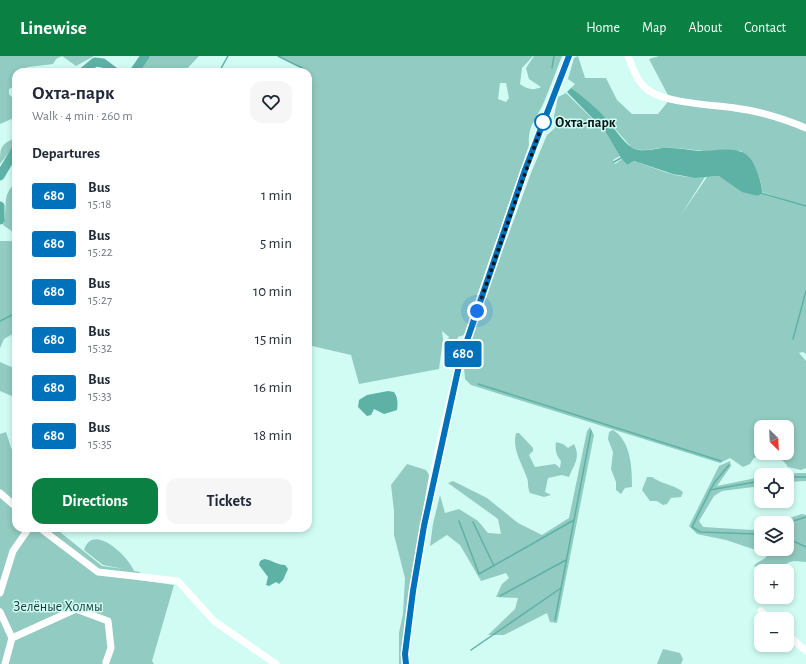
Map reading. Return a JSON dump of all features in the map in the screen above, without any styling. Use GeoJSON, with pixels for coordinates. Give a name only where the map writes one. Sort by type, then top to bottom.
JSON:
{"type":"FeatureCollection","features":[{"type":"Feature","properties":{"kind":"street"},"geometry":{"type":"LineString","coordinates":[[406,664],[405,654],[413,591],[439,453],[455,383],[467,340],[525,170],[569,56]]}},
{"type":"Feature","properties":{"kind":"street"},"geometry":{"type":"LineString","coordinates":[[628,56],[639,80],[650,92],[706,106],[736,108],[769,115],[806,128]]}},
{"type":"Feature","properties":{"kind":"street"},"geometry":{"type":"LineString","coordinates":[[0,493],[12,504]]}},
{"type":"Feature","properties":{"kind":"street"},"geometry":{"type":"LineString","coordinates":[[0,593],[13,551],[26,532]]}},
{"type":"Feature","properties":{"kind":"street"},"geometry":{"type":"LineString","coordinates":[[45,532],[98,572],[178,581],[214,621],[276,664]]}},
{"type":"Feature","properties":{"kind":"street"},"geometry":{"type":"LineString","coordinates":[[12,638],[76,608],[108,621],[111,648],[106,662]]}},
{"type":"Feature","properties":{"kind":"street"},"geometry":{"type":"LineString","coordinates":[[0,612],[12,638],[5,664]]}},
{"type":"Feature","properties":{"kind":"street"},"geometry":{"type":"LineString","coordinates":[[794,640],[806,651]]}},
{"type":"Feature","properties":{"kind":"green space"},"geometry":{"type":"Polygon","coordinates":[[[0,56],[62,56],[56,59],[53,64],[26,68],[12,68],[12,88],[9,89],[9,94],[12,97],[12,119],[0,124],[0,56]]]}},
{"type":"Feature","properties":{"kind":"green space"},"geometry":{"type":"Polygon","coordinates":[[[62,56],[94,56],[76,66],[62,56]]]}},
{"type":"Feature","properties":{"kind":"green space"},"geometry":{"type":"Polygon","coordinates":[[[148,56],[199,56],[188,68],[141,68],[148,56]]]}},
{"type":"Feature","properties":{"kind":"green space"},"geometry":{"type":"Polygon","coordinates":[[[278,56],[533,56],[522,68],[520,84],[533,89],[541,87],[529,79],[526,68],[534,56],[562,56],[544,102],[531,127],[529,145],[464,335],[458,337],[451,363],[446,365],[445,348],[449,337],[442,331],[443,339],[439,369],[359,384],[351,355],[312,346],[312,68],[301,68],[278,56]],[[500,83],[498,99],[506,102],[509,98],[506,83],[500,83]]]}},
{"type":"Feature","properties":{"kind":"green space"},"geometry":{"type":"Polygon","coordinates":[[[578,56],[585,78],[606,78],[617,100],[632,114],[658,114],[670,99],[649,59],[659,56],[806,56],[806,354],[803,352],[799,353],[806,361],[806,468],[801,470],[788,467],[782,460],[794,460],[794,420],[754,420],[754,458],[750,464],[743,467],[730,458],[720,463],[471,385],[465,379],[464,367],[472,334],[531,173],[547,135],[555,128],[554,116],[558,97],[566,93],[605,131],[620,156],[613,160],[615,164],[622,159],[627,165],[634,161],[678,175],[696,178],[705,177],[681,215],[707,177],[719,176],[758,196],[761,193],[793,202],[762,192],[762,186],[758,176],[752,165],[741,151],[704,151],[679,148],[639,150],[631,147],[603,115],[571,88],[575,84],[568,79],[574,58],[578,56]]]}},
{"type":"Feature","properties":{"kind":"green space"},"geometry":{"type":"Polygon","coordinates":[[[12,140],[12,148],[0,164],[1,150],[7,142],[12,140]]]}},
{"type":"Feature","properties":{"kind":"green space"},"geometry":{"type":"Polygon","coordinates":[[[12,187],[12,231],[3,225],[5,218],[6,197],[12,187]]]}},
{"type":"Feature","properties":{"kind":"green space"},"geometry":{"type":"Polygon","coordinates":[[[0,241],[11,241],[12,334],[4,339],[0,348],[0,241]]]}},
{"type":"Feature","properties":{"kind":"green space"},"geometry":{"type":"Polygon","coordinates":[[[0,362],[12,367],[12,396],[0,391],[0,362]]]}},
{"type":"Feature","properties":{"kind":"green space"},"geometry":{"type":"Polygon","coordinates":[[[590,427],[594,435],[557,623],[550,622],[547,613],[504,635],[488,635],[515,609],[518,598],[496,597],[502,584],[509,578],[506,573],[481,581],[460,545],[447,535],[430,546],[433,524],[440,495],[445,513],[459,509],[478,521],[488,533],[501,534],[498,519],[448,483],[453,481],[487,498],[518,523],[542,535],[569,518],[587,431],[590,427]]]}},
{"type":"Feature","properties":{"kind":"green space"},"geometry":{"type":"Polygon","coordinates":[[[613,430],[624,441],[632,472],[632,487],[625,488],[621,494],[616,490],[616,482],[611,469],[613,452],[608,439],[609,432],[613,430]]]}},
{"type":"Feature","properties":{"kind":"green space","name":"Зелёные Холмы"},"geometry":{"type":"Polygon","coordinates":[[[6,432],[12,451],[12,532],[60,532],[102,566],[124,569],[103,565],[84,550],[88,542],[95,539],[102,540],[118,550],[125,557],[134,571],[140,572],[139,580],[174,585],[152,661],[154,664],[0,664],[0,434],[6,432]]]}},
{"type":"Feature","properties":{"kind":"green space"},"geometry":{"type":"Polygon","coordinates":[[[516,433],[519,433],[533,448],[533,451],[529,455],[535,467],[555,464],[560,468],[561,461],[556,452],[556,442],[563,444],[568,448],[574,444],[577,457],[569,477],[562,475],[548,478],[545,492],[551,495],[544,497],[530,493],[527,478],[516,451],[516,433]]]}},
{"type":"Feature","properties":{"kind":"green space"},"geometry":{"type":"Polygon","coordinates":[[[730,461],[731,466],[717,486],[754,478],[754,487],[722,491],[714,496],[699,521],[703,527],[754,530],[754,549],[726,540],[697,534],[689,526],[719,466],[730,461]]]}},
{"type":"Feature","properties":{"kind":"green space"},"geometry":{"type":"Polygon","coordinates":[[[407,464],[426,470],[429,475],[410,596],[405,664],[399,664],[399,633],[403,614],[405,578],[394,535],[394,511],[391,485],[407,464]]]}},
{"type":"Feature","properties":{"kind":"green space"},"geometry":{"type":"Polygon","coordinates":[[[794,473],[806,473],[806,481],[794,482],[794,473]]]}},
{"type":"Feature","properties":{"kind":"green space"},"geometry":{"type":"Polygon","coordinates":[[[647,477],[652,477],[680,490],[683,492],[681,497],[671,498],[667,504],[663,505],[657,501],[650,501],[642,490],[647,477]]]}},
{"type":"Feature","properties":{"kind":"green space"},"geometry":{"type":"Polygon","coordinates":[[[802,514],[806,515],[806,562],[798,561],[786,564],[756,564],[767,556],[794,556],[794,517],[802,514]]]}},
{"type":"Feature","properties":{"kind":"green space"},"geometry":{"type":"Polygon","coordinates":[[[663,649],[680,653],[683,659],[681,664],[657,664],[663,649]]]}},
{"type":"Feature","properties":{"kind":"shaded area"},"geometry":{"type":"Polygon","coordinates":[[[571,88],[600,112],[622,139],[635,149],[645,150],[671,148],[699,151],[726,149],[741,152],[748,156],[753,162],[761,182],[762,193],[758,196],[742,192],[719,176],[695,178],[673,174],[634,161],[627,165],[621,158],[605,131],[567,92],[571,88]]]}},
{"type":"Feature","properties":{"kind":"shaded area"},"geometry":{"type":"Polygon","coordinates":[[[388,391],[394,392],[395,394],[398,405],[397,410],[384,414],[374,409],[371,415],[367,416],[358,407],[359,400],[367,395],[388,391]]]}},
{"type":"Feature","properties":{"kind":"shaded area"},"geometry":{"type":"Polygon","coordinates":[[[264,559],[285,565],[288,569],[283,580],[279,584],[276,582],[269,586],[266,585],[268,577],[259,565],[260,561],[264,559]]]}},
{"type":"Feature","properties":{"kind":"waterway"},"geometry":{"type":"LineString","coordinates":[[137,68],[145,56]]}},
{"type":"Feature","properties":{"kind":"waterway"},"geometry":{"type":"LineString","coordinates":[[221,68],[228,56]]}},
{"type":"Feature","properties":{"kind":"waterway"},"geometry":{"type":"LineString","coordinates":[[278,56],[302,68]]}},
{"type":"Feature","properties":{"kind":"waterway"},"geometry":{"type":"LineString","coordinates":[[552,68],[554,56]]}},
{"type":"Feature","properties":{"kind":"waterway"},"geometry":{"type":"LineString","coordinates":[[88,68],[95,62],[103,63],[110,68]]}},
{"type":"Feature","properties":{"kind":"waterway"},"geometry":{"type":"LineString","coordinates":[[0,176],[12,156]]}},
{"type":"Feature","properties":{"kind":"waterway"},"geometry":{"type":"LineString","coordinates":[[614,162],[621,158]]}},
{"type":"Feature","properties":{"kind":"waterway"},"geometry":{"type":"LineString","coordinates":[[761,193],[806,206]]}},
{"type":"Feature","properties":{"kind":"waterway"},"geometry":{"type":"LineString","coordinates":[[0,206],[0,220]]}},
{"type":"Feature","properties":{"kind":"waterway"},"geometry":{"type":"LineString","coordinates":[[793,339],[806,291]]}},
{"type":"Feature","properties":{"kind":"waterway"},"geometry":{"type":"LineString","coordinates":[[0,321],[12,315]]}},
{"type":"Feature","properties":{"kind":"waterway"},"geometry":{"type":"LineString","coordinates":[[478,384],[721,461]]}},
{"type":"Feature","properties":{"kind":"waterway"},"geometry":{"type":"LineString","coordinates":[[555,620],[591,431]]}},
{"type":"Feature","properties":{"kind":"waterway"},"geometry":{"type":"LineString","coordinates":[[729,465],[714,483],[692,527],[700,532],[754,534]]}},
{"type":"Feature","properties":{"kind":"waterway"},"geometry":{"type":"LineString","coordinates":[[794,477],[806,477]]}},
{"type":"Feature","properties":{"kind":"waterway"},"geometry":{"type":"LineString","coordinates":[[710,490],[754,482]]}},
{"type":"Feature","properties":{"kind":"waterway"},"geometry":{"type":"LineString","coordinates":[[794,521],[806,517]]}},
{"type":"Feature","properties":{"kind":"waterway"},"geometry":{"type":"LineString","coordinates":[[459,521],[479,574],[574,520]]}},
{"type":"Feature","properties":{"kind":"waterway"},"geometry":{"type":"LineString","coordinates":[[473,522],[494,566]]}},
{"type":"Feature","properties":{"kind":"waterway"},"geometry":{"type":"LineString","coordinates":[[794,541],[806,547]]}},
{"type":"Feature","properties":{"kind":"waterway"},"geometry":{"type":"LineString","coordinates":[[500,596],[566,560]]}},
{"type":"Feature","properties":{"kind":"waterway"},"geometry":{"type":"LineString","coordinates":[[471,650],[561,588]]}},
{"type":"Feature","properties":{"kind":"bus line","name":"680"},"geometry":{"type":"LineString","coordinates":[[406,664],[405,654],[413,591],[424,526],[458,370],[505,225],[569,56]]}},
{"type":"Feature","properties":{"kind":"place","name":"Охта-парк"},"geometry":{"type":"Point","coordinates":[543,122]}},
{"type":"Feature","properties":{"kind":"route"},"geometry":{"type":"LineString","coordinates":[[477,311],[505,225],[543,122]]}}]}
